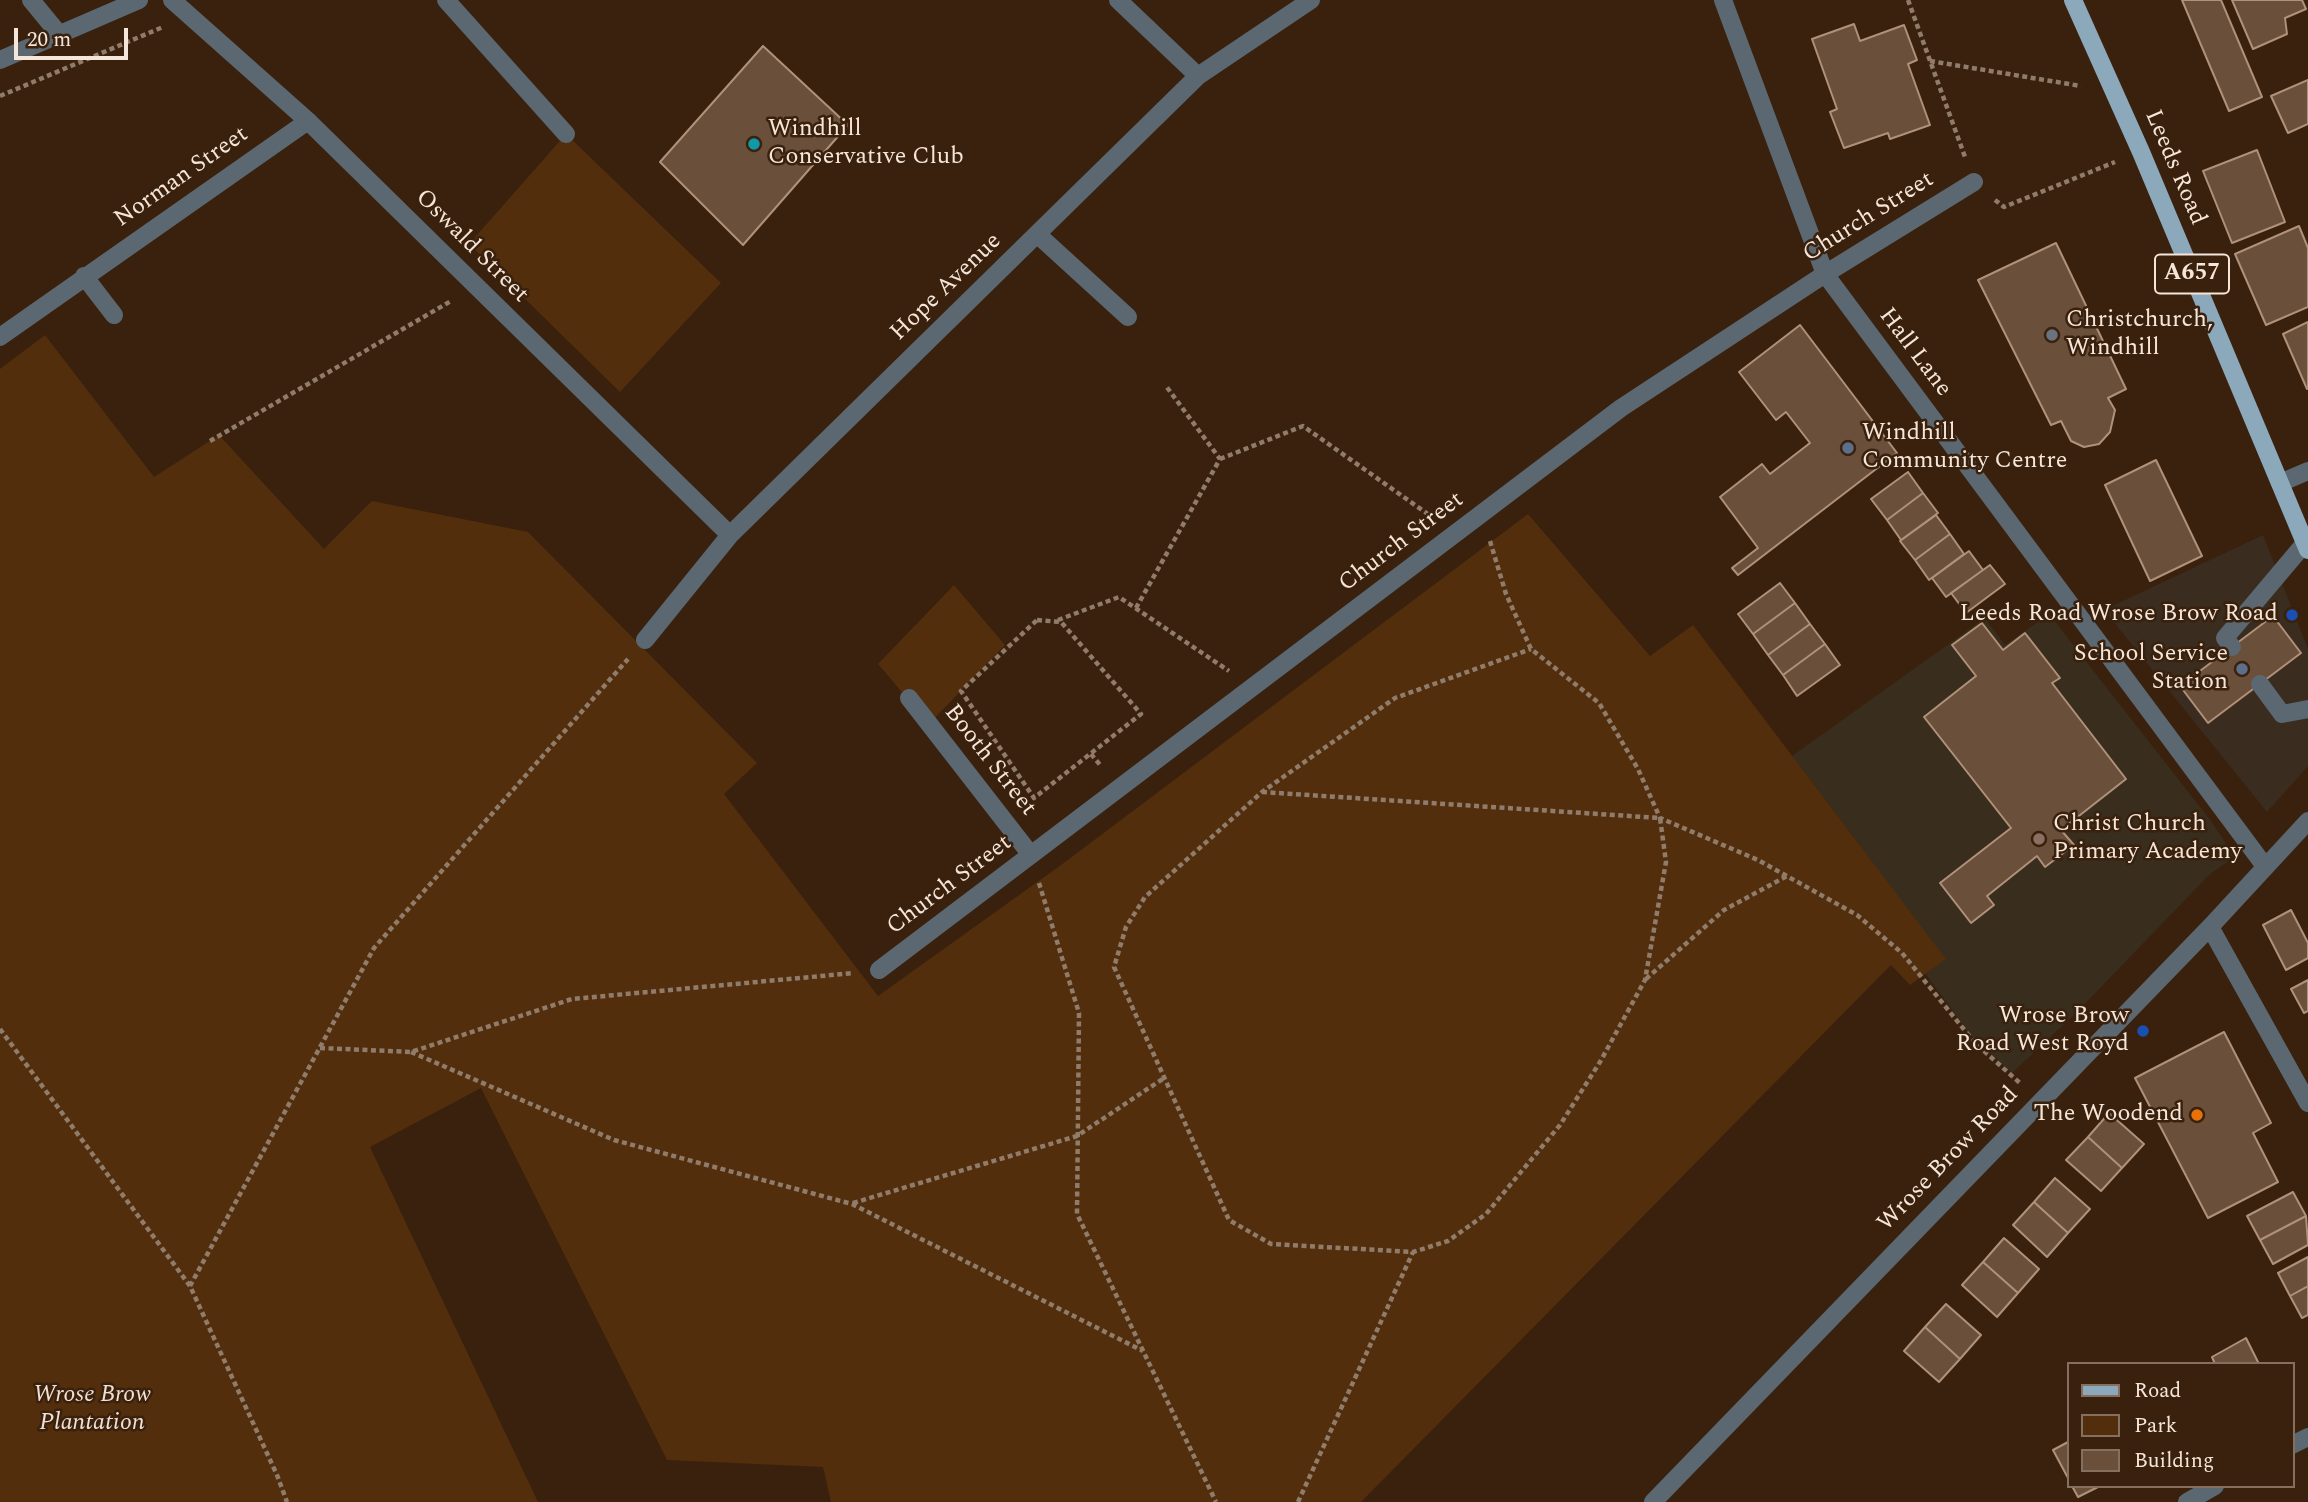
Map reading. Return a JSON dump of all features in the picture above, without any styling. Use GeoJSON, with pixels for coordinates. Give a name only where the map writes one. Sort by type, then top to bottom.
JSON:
{"type":"FeatureCollection","features":[{"type":"Feature","properties":{"kind":"main road","name":"Leeds Road"},"geometry":{"type":"LineString","coordinates":[[2073,0],[2141,152],[2306,546]]}},
{"type":"Feature","properties":{"kind":"street"},"geometry":{"type":"LineString","coordinates":[[31,0],[59,34]]}},
{"type":"Feature","properties":{"kind":"street"},"geometry":{"type":"LineString","coordinates":[[0,60],[139,0]]}},
{"type":"Feature","properties":{"kind":"street","name":"Oswald Street"},"geometry":{"type":"LineString","coordinates":[[172,0],[308,121],[730,536]]}},
{"type":"Feature","properties":{"kind":"street"},"geometry":{"type":"LineString","coordinates":[[446,0],[566,134]]}},
{"type":"Feature","properties":{"kind":"street"},"geometry":{"type":"LineString","coordinates":[[1118,0],[1198,76]]}},
{"type":"Feature","properties":{"kind":"street","name":"Hope Avenue"},"geometry":{"type":"LineString","coordinates":[[645,640],[730,536],[1198,76],[1311,0]]}},
{"type":"Feature","properties":{"kind":"street","name":"Hall Lane"},"geometry":{"type":"LineString","coordinates":[[1723,0],[1825,274],[2264,865]]}},
{"type":"Feature","properties":{"kind":"street","name":"Norman Street"},"geometry":{"type":"LineString","coordinates":[[0,337],[308,121]]}},
{"type":"Feature","properties":{"kind":"street","name":"Church Street"},"geometry":{"type":"LineString","coordinates":[[879,971],[1621,408],[1825,274],[1973,182]]}},
{"type":"Feature","properties":{"kind":"street"},"geometry":{"type":"LineString","coordinates":[[1037,234],[1128,317]]}},
{"type":"Feature","properties":{"kind":"street"},"geometry":{"type":"LineString","coordinates":[[84,276],[114,315]]}},
{"type":"Feature","properties":{"kind":"street"},"geometry":{"type":"LineString","coordinates":[[2280,483],[2308,471]]}},
{"type":"Feature","properties":{"kind":"street"},"geometry":{"type":"LineString","coordinates":[[2232,647],[2225,638],[2306,546]]}},
{"type":"Feature","properties":{"kind":"street"},"geometry":{"type":"LineString","coordinates":[[2260,684],[2282,714],[2308,709]]}},
{"type":"Feature","properties":{"kind":"street","name":"Booth Street"},"geometry":{"type":"LineString","coordinates":[[909,698],[1031,855]]}},
{"type":"Feature","properties":{"kind":"street","name":"Wrose Brow Road"},"geometry":{"type":"LineString","coordinates":[[1653,1502],[2210,927],[2264,865],[2308,821]]}},
{"type":"Feature","properties":{"kind":"street"},"geometry":{"type":"LineString","coordinates":[[2210,927],[2308,1103]]}},
{"type":"Feature","properties":{"kind":"street"},"geometry":{"type":"LineString","coordinates":[[2188,1502],[2212,1488]]}},
{"type":"Feature","properties":{"kind":"path"},"geometry":{"type":"LineString","coordinates":[[1908,0],[1973,182],[2004,207],[2141,152]]}},
{"type":"Feature","properties":{"kind":"path"},"geometry":{"type":"LineString","coordinates":[[0,96],[189,16]]}},
{"type":"Feature","properties":{"kind":"path"},"geometry":{"type":"LineString","coordinates":[[1930,61],[2114,91]]}},
{"type":"Feature","properties":{"kind":"path"},"geometry":{"type":"LineString","coordinates":[[210,441],[477,286]]}},
{"type":"Feature","properties":{"kind":"path"},"geometry":{"type":"LineString","coordinates":[[1166,386],[1220,459]]}},
{"type":"Feature","properties":{"kind":"path"},"geometry":{"type":"LineString","coordinates":[[1136,608],[1220,459],[1303,426],[1455,534]]}},
{"type":"Feature","properties":{"kind":"path"},"geometry":{"type":"LineString","coordinates":[[1482,514],[1506,594],[1531,649],[1599,703],[1638,769],[1660,818],[1666,862],[1646,980]]}},
{"type":"Feature","properties":{"kind":"path"},"geometry":{"type":"LineString","coordinates":[[1055,621],[1061,622],[1141,714],[1034,798],[961,691],[1037,620],[1055,621],[1119,597],[1253,687]]}},
{"type":"Feature","properties":{"kind":"path"},"geometry":{"type":"LineString","coordinates":[[190,1286],[374,948],[645,640]]}},
{"type":"Feature","properties":{"kind":"path"},"geometry":{"type":"LineString","coordinates":[[1531,649],[1395,698],[1262,792],[1145,897],[1126,927],[1114,967],[1228,1220],[1271,1244],[1413,1252],[1448,1241],[1486,1214],[1560,1125],[1646,980],[1724,910],[1787,876]]}},
{"type":"Feature","properties":{"kind":"path"},"geometry":{"type":"LineString","coordinates":[[1262,792],[1660,818],[1787,876],[1857,915],[1902,953],[1975,1043],[2040,1101]]}},
{"type":"Feature","properties":{"kind":"path"},"geometry":{"type":"LineString","coordinates":[[1031,855],[1079,1013],[1077,1214],[1216,1502]]}},
{"type":"Feature","properties":{"kind":"path"},"geometry":{"type":"LineString","coordinates":[[411,1052],[572,999],[879,971]]}},
{"type":"Feature","properties":{"kind":"path"},"geometry":{"type":"LineString","coordinates":[[0,1029],[190,1286],[287,1502]]}},
{"type":"Feature","properties":{"kind":"path"},"geometry":{"type":"LineString","coordinates":[[320,1048],[411,1052],[614,1139],[852,1203],[1143,1351]]}},
{"type":"Feature","properties":{"kind":"path"},"geometry":{"type":"LineString","coordinates":[[852,1203],[1077,1136],[1164,1078]]}},
{"type":"Feature","properties":{"kind":"path"},"geometry":{"type":"LineString","coordinates":[[1298,1502],[1413,1252]]}},
{"type":"Feature","properties":{"kind":"shaded area"},"geometry":{"type":"Polygon","coordinates":[[[2263,535],[2308,649],[2308,766],[2267,812],[2104,610],[2263,535]]]}},
{"type":"Feature","properties":{"kind":"shaded area","name":"Christ Church Primary Academy"},"geometry":{"type":"Polygon","coordinates":[[[2049,614],[2211,821],[2235,857],[2210,874],[2076,1013],[2012,1073],[1970,1034],[1925,973],[1945,958],[1792,756],[1985,618],[2005,645],[2049,614]]]}},
{"type":"Feature","properties":{"kind":"green space"},"geometry":{"type":"Polygon","coordinates":[[[566,134],[721,283],[620,392],[469,244],[566,134]]]}},
{"type":"Feature","properties":{"kind":"green space","name":"Wrose Brow Plantation"},"geometry":{"type":"Polygon","coordinates":[[[45,335],[154,477],[219,435],[324,549],[372,501],[528,532],[757,763],[724,794],[878,996],[1061,865],[1528,514],[1650,656],[1693,625],[1946,959],[1910,985],[1891,965],[1361,1502],[831,1502],[823,1467],[667,1460],[481,1088],[370,1147],[538,1502],[0,1502],[0,369],[45,335]]]}},
{"type":"Feature","properties":{"kind":"green space"},"geometry":{"type":"Polygon","coordinates":[[[954,585],[1005,645],[929,724],[878,664],[954,585]]]}},
{"type":"Feature","properties":{"kind":"building"},"geometry":{"type":"Polygon","coordinates":[[[2182,0],[2221,0],[2262,97],[2229,111],[2182,0]]]}},
{"type":"Feature","properties":{"kind":"building"},"geometry":{"type":"Polygon","coordinates":[[[2232,0],[2302,0],[2306,9],[2285,18],[2287,34],[2253,49],[2232,0]]]}},
{"type":"Feature","properties":{"kind":"building"},"geometry":{"type":"Polygon","coordinates":[[[1854,24],[1860,41],[1904,25],[1917,60],[1908,64],[1930,125],[1890,139],[1888,133],[1844,148],[1830,112],[1837,109],[1812,39],[1854,24]]]}},
{"type":"Feature","properties":{"kind":"building","name":"Windhill Conservative Club"},"geometry":{"type":"Polygon","coordinates":[[[763,46],[848,125],[743,245],[660,162],[763,46]]]}},
{"type":"Feature","properties":{"kind":"building"},"geometry":{"type":"Polygon","coordinates":[[[2308,80],[2308,124],[2288,133],[2271,96],[2308,80]]]}},
{"type":"Feature","properties":{"kind":"building"},"geometry":{"type":"Polygon","coordinates":[[[2257,150],[2285,222],[2232,243],[2203,171],[2257,150]]]}},
{"type":"Feature","properties":{"kind":"building"},"geometry":{"type":"Polygon","coordinates":[[[2299,226],[2308,248],[2308,307],[2266,325],[2235,254],[2299,226]]]}},
{"type":"Feature","properties":{"kind":"building","name":"Christchurch, Windhill"},"geometry":{"type":"Polygon","coordinates":[[[2056,243],[2126,389],[2108,398],[2115,410],[2110,432],[2099,444],[2084,447],[2071,441],[2061,421],[2051,425],[1978,280],[2056,243]]]}},
{"type":"Feature","properties":{"kind":"building"},"geometry":{"type":"Polygon","coordinates":[[[2308,322],[2308,388],[2307,389],[2283,334],[2308,322]]]}},
{"type":"Feature","properties":{"kind":"building","name":"Windhill Community Centre"},"geometry":{"type":"Polygon","coordinates":[[[1800,325],[1897,453],[1738,575],[1732,568],[1758,548],[1720,497],[1762,464],[1770,474],[1810,443],[1786,412],[1776,420],[1739,372],[1800,325]]]}},
{"type":"Feature","properties":{"kind":"building"},"geometry":{"type":"Polygon","coordinates":[[[2156,460],[2202,556],[2150,581],[2105,485],[2156,460]]]}},
{"type":"Feature","properties":{"kind":"building"},"geometry":{"type":"Polygon","coordinates":[[[1908,472],[1923,493],[1887,520],[1871,499],[1908,472]]]}},
{"type":"Feature","properties":{"kind":"building"},"geometry":{"type":"Polygon","coordinates":[[[1923,493],[1938,513],[1901,540],[1887,520],[1923,493]]]}},
{"type":"Feature","properties":{"kind":"building"},"geometry":{"type":"Polygon","coordinates":[[[1936,515],[1950,534],[1915,560],[1900,541],[1936,515]]]}},
{"type":"Feature","properties":{"kind":"building"},"geometry":{"type":"Polygon","coordinates":[[[1950,534],[1964,554],[1929,580],[1915,560],[1950,534]]]}},
{"type":"Feature","properties":{"kind":"building"},"geometry":{"type":"Polygon","coordinates":[[[1969,551],[1983,570],[1946,597],[1932,578],[1969,551]]]}},
{"type":"Feature","properties":{"kind":"building"},"geometry":{"type":"Polygon","coordinates":[[[1990,565],[2005,584],[1966,613],[1951,593],[1990,565]]]}},
{"type":"Feature","properties":{"kind":"building"},"geometry":{"type":"Polygon","coordinates":[[[1780,583],[1795,603],[1753,634],[1738,614],[1780,583]]]}},
{"type":"Feature","properties":{"kind":"building"},"geometry":{"type":"Polygon","coordinates":[[[1795,603],[1810,624],[1768,655],[1753,634],[1795,603]]]}},
{"type":"Feature","properties":{"kind":"building","name":"School Service Station"},"geometry":{"type":"Polygon","coordinates":[[[2273,616],[2301,653],[2208,723],[2180,686],[2273,616]]]}},
{"type":"Feature","properties":{"kind":"building"},"geometry":{"type":"Polygon","coordinates":[[[1982,623],[2003,650],[2025,633],[2060,678],[2052,683],[2126,779],[2061,830],[2074,845],[2045,867],[2037,856],[1987,896],[1994,905],[1971,923],[1940,883],[2011,828],[1924,717],[1976,676],[1952,645],[1982,623]]]}},
{"type":"Feature","properties":{"kind":"building"},"geometry":{"type":"Polygon","coordinates":[[[1810,624],[1825,644],[1783,675],[1768,655],[1810,624]]]}},
{"type":"Feature","properties":{"kind":"building"},"geometry":{"type":"Polygon","coordinates":[[[1825,644],[1840,665],[1797,696],[1783,675],[1825,644]]]}},
{"type":"Feature","properties":{"kind":"building"},"geometry":{"type":"Polygon","coordinates":[[[2291,910],[2308,943],[2308,958],[2286,970],[2263,925],[2291,910]]]}},
{"type":"Feature","properties":{"kind":"building"},"geometry":{"type":"Polygon","coordinates":[[[2308,980],[2308,1011],[2304,1013],[2291,989],[2308,980]]]}},
{"type":"Feature","properties":{"kind":"building"},"geometry":{"type":"Polygon","coordinates":[[[2224,1032],[2271,1123],[2253,1133],[2278,1182],[2208,1218],[2135,1078],[2224,1032]]]}},
{"type":"Feature","properties":{"kind":"building"},"geometry":{"type":"Polygon","coordinates":[[[2109,1113],[2144,1144],[2122,1168],[2088,1137],[2109,1113]]]}},
{"type":"Feature","properties":{"kind":"building"},"geometry":{"type":"Polygon","coordinates":[[[2088,1137],[2122,1168],[2101,1191],[2066,1160],[2088,1137]]]}},
{"type":"Feature","properties":{"kind":"building"},"geometry":{"type":"Polygon","coordinates":[[[2055,1178],[2090,1209],[2068,1233],[2034,1202],[2055,1178]]]}},
{"type":"Feature","properties":{"kind":"building"},"geometry":{"type":"Polygon","coordinates":[[[2293,1192],[2306,1216],[2260,1240],[2247,1216],[2293,1192]]]}},
{"type":"Feature","properties":{"kind":"building"},"geometry":{"type":"Polygon","coordinates":[[[2034,1202],[2068,1233],[2047,1257],[2013,1225],[2034,1202]]]}},
{"type":"Feature","properties":{"kind":"building"},"geometry":{"type":"Polygon","coordinates":[[[2306,1216],[2308,1245],[2273,1264],[2260,1240],[2306,1216]]]}},
{"type":"Feature","properties":{"kind":"building"},"geometry":{"type":"Polygon","coordinates":[[[2004,1238],[2039,1269],[2018,1293],[1983,1262],[2004,1238]]]}},
{"type":"Feature","properties":{"kind":"building"},"geometry":{"type":"Polygon","coordinates":[[[2308,1257],[2308,1286],[2290,1296],[2278,1273],[2308,1257]]]}},
{"type":"Feature","properties":{"kind":"building"},"geometry":{"type":"Polygon","coordinates":[[[1983,1262],[2018,1293],[1997,1317],[1962,1285],[1983,1262]]]}},
{"type":"Feature","properties":{"kind":"building"},"geometry":{"type":"Polygon","coordinates":[[[2308,1286],[2308,1315],[2302,1318],[2290,1296],[2308,1286]]]}},
{"type":"Feature","properties":{"kind":"building"},"geometry":{"type":"Polygon","coordinates":[[[1946,1304],[1981,1335],[1960,1359],[1925,1327],[1946,1304]]]}},
{"type":"Feature","properties":{"kind":"building"},"geometry":{"type":"Polygon","coordinates":[[[1925,1327],[1960,1359],[1939,1382],[1904,1351],[1925,1327]]]}},
{"type":"Feature","properties":{"kind":"building"},"geometry":{"type":"Polygon","coordinates":[[[2246,1338],[2258,1362],[2214,1362],[2212,1357],[2246,1338]]]}},
{"type":"Feature","properties":{"kind":"building"},"geometry":{"type":"Polygon","coordinates":[[[2066,1443],[2066,1474],[2053,1450],[2066,1443]]]}},
{"type":"Feature","properties":{"kind":"building"},"geometry":{"type":"Polygon","coordinates":[[[2073,1488],[2096,1488],[2078,1497],[2073,1488]]]}},
{"type":"Feature","properties":{"kind":"place","name":"Windhill Conservative Club"},"geometry":{"type":"Point","coordinates":[754,144]}},
{"type":"Feature","properties":{"kind":"place","name":"Christchurch, Windhill"},"geometry":{"type":"Point","coordinates":[2052,335]}},
{"type":"Feature","properties":{"kind":"place","name":"Windhill Community Centre"},"geometry":{"type":"Point","coordinates":[1848,448]}},
{"type":"Feature","properties":{"kind":"place","name":"Leeds Road Wrose Brow Road"},"geometry":{"type":"Point","coordinates":[2292,615]}},
{"type":"Feature","properties":{"kind":"place","name":"School Service Station"},"geometry":{"type":"Point","coordinates":[2242,669]}},
{"type":"Feature","properties":{"kind":"place","name":"Christ Church Primary Academy"},"geometry":{"type":"Point","coordinates":[2039,839]}},
{"type":"Feature","properties":{"kind":"place","name":"Wrose Brow Road West Royd"},"geometry":{"type":"Point","coordinates":[2143,1031]}},
{"type":"Feature","properties":{"kind":"place","name":"The Woodend"},"geometry":{"type":"Point","coordinates":[2197,1115]}}]}
